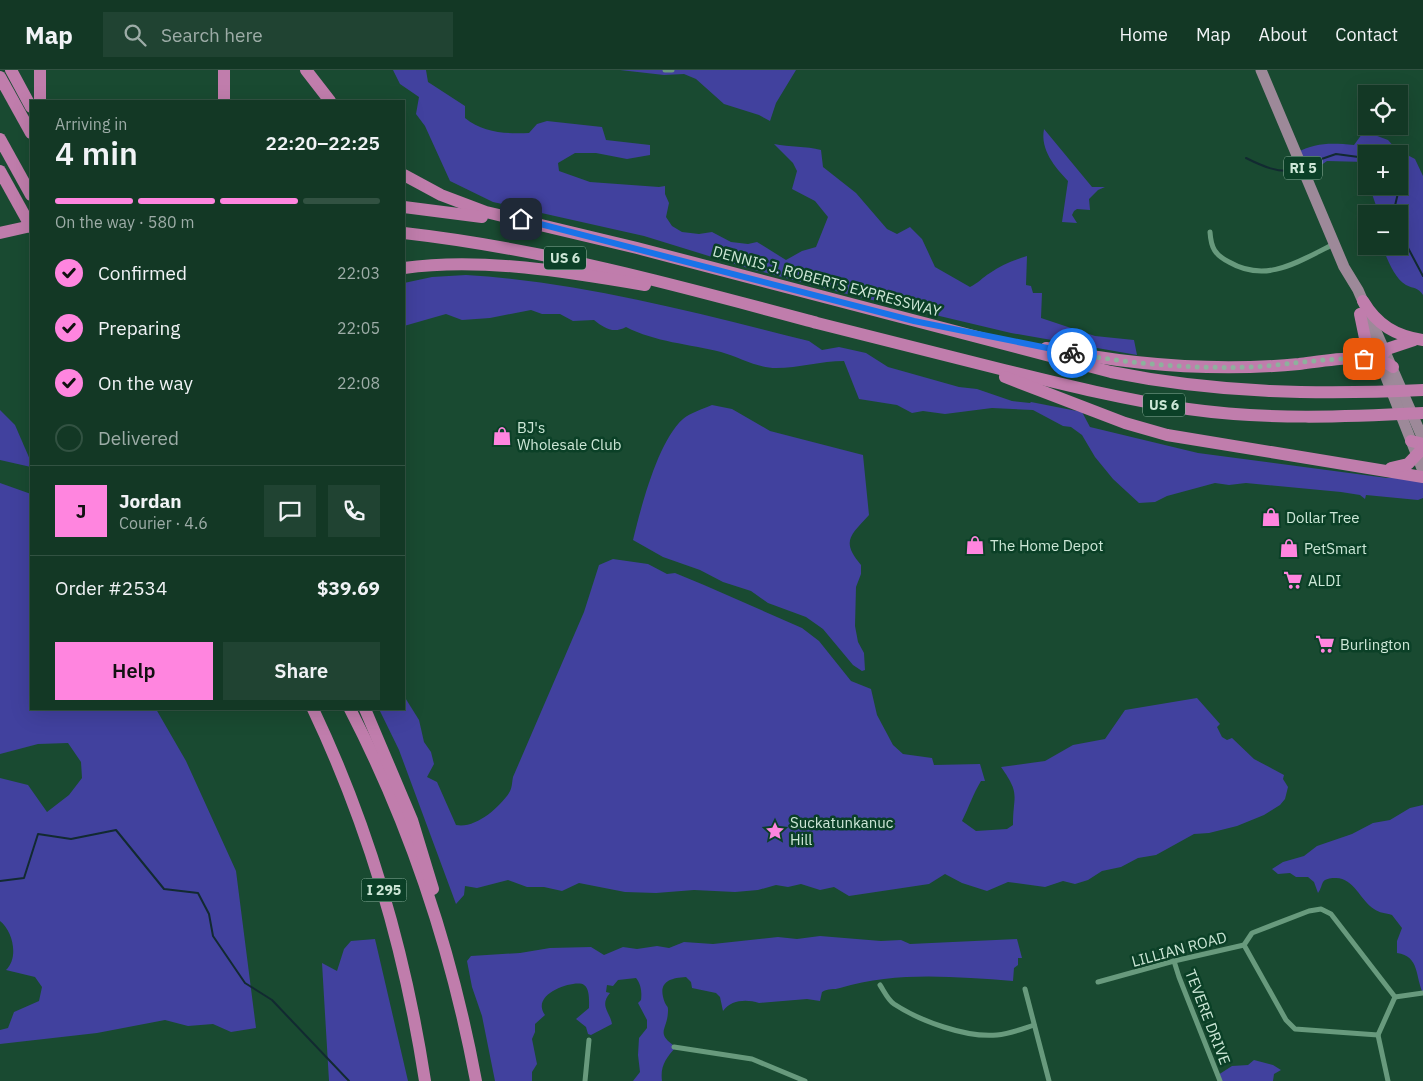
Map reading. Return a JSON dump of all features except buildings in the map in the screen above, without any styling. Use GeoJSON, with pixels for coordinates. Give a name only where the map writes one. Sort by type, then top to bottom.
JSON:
{"type":"FeatureCollection","features":[{"type":"Feature","properties":{"kind":"highway"},"geometry":{"type":"LineString","coordinates":[[11,70],[30,105]]}},
{"type":"Feature","properties":{"kind":"highway"},"geometry":{"type":"LineString","coordinates":[[40,70],[40,100]]}},
{"type":"Feature","properties":{"kind":"highway"},"geometry":{"type":"LineString","coordinates":[[224,70],[224,100]]}},
{"type":"Feature","properties":{"kind":"highway"},"geometry":{"type":"LineString","coordinates":[[306,70],[329,100]]}},
{"type":"Feature","properties":{"kind":"highway"},"geometry":{"type":"LineString","coordinates":[[0,77],[30,131]]}},
{"type":"Feature","properties":{"kind":"highway"},"geometry":{"type":"LineString","coordinates":[[0,139],[30,193]]}},
{"type":"Feature","properties":{"kind":"highway","name":"US 6"},"geometry":{"type":"LineString","coordinates":[[405,175],[430,190],[463,204],[521,219]]}},
{"type":"Feature","properties":{"kind":"highway"},"geometry":{"type":"LineString","coordinates":[[2,181],[30,190]]}},
{"type":"Feature","properties":{"kind":"highway"},"geometry":{"type":"LineString","coordinates":[[2,181],[30,224]]}},
{"type":"Feature","properties":{"kind":"highway"},"geometry":{"type":"LineString","coordinates":[[405,207],[521,219]]}},
{"type":"Feature","properties":{"kind":"highway","name":"DENNIS J. ROBERTS EXPRESSWAY"},"geometry":{"type":"LineString","coordinates":[[521,219],[1096,368],[1182,384],[1276,393],[1419,390]]}},
{"type":"Feature","properties":{"kind":"highway"},"geometry":{"type":"LineString","coordinates":[[0,233],[30,226]]}},
{"type":"Feature","properties":{"kind":"highway","name":"US 6"},"geometry":{"type":"LineString","coordinates":[[405,233],[541,253],[944,356],[1103,394],[1190,409],[1286,417],[1423,413]]}},
{"type":"Feature","properties":{"kind":"highway"},"geometry":{"type":"LineString","coordinates":[[405,268],[452,265],[531,270],[723,298]]}},
{"type":"Feature","properties":{"kind":"highway"},"geometry":{"type":"LineString","coordinates":[[1363,301],[1372,314],[1386,327],[1404,336],[1423,340]]}},
{"type":"Feature","properties":{"kind":"highway"},"geometry":{"type":"LineString","coordinates":[[1335,359],[1354,356],[1364,347],[1366,337],[1360,314]]}},
{"type":"Feature","properties":{"kind":"highway"},"geometry":{"type":"LineString","coordinates":[[914,321],[1084,355],[1152,364],[1253,367],[1382,355],[1404,342],[1423,340]]}},
{"type":"Feature","properties":{"kind":"highway"},"geometry":{"type":"LineString","coordinates":[[1382,355],[1393,367]]}},
{"type":"Feature","properties":{"kind":"highway"},"geometry":{"type":"LineString","coordinates":[[944,356],[1152,432],[1196,441],[1423,477]]}},
{"type":"Feature","properties":{"kind":"highway"},"geometry":{"type":"LineString","coordinates":[[1371,468],[1402,467],[1420,452]]}},
{"type":"Feature","properties":{"kind":"highway","name":"I 295"},"geometry":{"type":"LineString","coordinates":[[313,710],[348,790],[380,879],[406,977],[425,1081]]}},
{"type":"Feature","properties":{"kind":"highway","name":"I 295"},"geometry":{"type":"LineString","coordinates":[[350,710],[380,772],[410,846],[441,936],[476,1081]]}},
{"type":"Feature","properties":{"kind":"highway"},"geometry":{"type":"LineString","coordinates":[[365,710],[394,774],[427,866],[452,958],[459,1006]]}},
{"type":"Feature","properties":{"kind":"main road","name":"RI 5"},"geometry":{"type":"LineString","coordinates":[[1261,70],[1334,244],[1363,301],[1382,355],[1419,441]]}},
{"type":"Feature","properties":{"kind":"main road","name":"RI 5"},"geometry":{"type":"LineString","coordinates":[[1344,266],[1347,282],[1360,314],[1382,355]]}},
{"type":"Feature","properties":{"kind":"main road","name":"RI 5"},"geometry":{"type":"LineString","coordinates":[[1393,367],[1419,441],[1423,471]]}},
{"type":"Feature","properties":{"kind":"street"},"geometry":{"type":"LineString","coordinates":[[665,70],[672,70]]}},
{"type":"Feature","properties":{"kind":"street"},"geometry":{"type":"LineString","coordinates":[[1210,232],[1214,252],[1219,257],[1243,270],[1257,273],[1276,270],[1334,244]]}},
{"type":"Feature","properties":{"kind":"street","name":"LILLIAN ROAD"},"geometry":{"type":"LineString","coordinates":[[1098,982],[1174,961],[1244,945],[1252,933],[1309,911],[1325,910],[1331,914],[1395,997]]}},
{"type":"Feature","properties":{"kind":"street"},"geometry":{"type":"LineString","coordinates":[[1244,945],[1286,1020],[1293,1027],[1302,1031],[1378,1035]]}},
{"type":"Feature","properties":{"kind":"street","name":"TEVERE DRIVE"},"geometry":{"type":"LineString","coordinates":[[1174,961],[1220,1081]]}},
{"type":"Feature","properties":{"kind":"street"},"geometry":{"type":"LineString","coordinates":[[880,985],[892,1003],[932,1023],[960,1031],[980,1036],[998,1035],[1034,1025]]}},
{"type":"Feature","properties":{"kind":"street"},"geometry":{"type":"LineString","coordinates":[[1025,989],[1049,1081]]}},
{"type":"Feature","properties":{"kind":"street"},"geometry":{"type":"LineString","coordinates":[[1388,1081],[1378,1035],[1395,997],[1423,994]]}},
{"type":"Feature","properties":{"kind":"street"},"geometry":{"type":"LineString","coordinates":[[585,1081],[589,1040]]}},
{"type":"Feature","properties":{"kind":"street"},"geometry":{"type":"LineString","coordinates":[[674,1047],[752,1058],[805,1081]]}},
{"type":"Feature","properties":{"kind":"shaded area"},"geometry":{"type":"Polygon","coordinates":[[[393,70],[426,70],[428,82],[465,106],[465,118],[487,130],[503,133],[529,133],[537,124],[547,121],[602,127],[606,140],[650,145],[650,155],[627,159],[596,153],[575,153],[558,163],[559,171],[590,182],[665,186],[665,194],[669,203],[666,217],[672,226],[682,232],[699,234],[712,232],[731,242],[748,244],[757,242],[786,260],[802,251],[816,247],[828,217],[815,201],[792,189],[797,171],[793,163],[774,144],[821,150],[823,167],[856,193],[887,229],[897,234],[910,227],[922,239],[935,267],[970,287],[999,268],[1027,256],[1026,285],[1031,286],[1033,293],[1042,293],[1041,318],[1095,336],[1134,340],[1137,355],[1011,333],[751,269],[644,236],[493,202],[450,181],[425,126],[416,114],[419,97],[400,84],[393,70]]]}},
{"type":"Feature","properties":{"kind":"shaded area"},"geometry":{"type":"Polygon","coordinates":[[[620,70],[796,70],[776,103],[770,121],[759,115],[724,104],[696,79],[684,74],[664,75],[620,70]]]}},
{"type":"Feature","properties":{"kind":"shaded area"},"geometry":{"type":"Polygon","coordinates":[[[1044,129],[1092,187],[1105,187],[1098,190],[1089,199],[1090,210],[1077,209],[1074,211],[1072,215],[1077,223],[1062,222],[1068,181],[1046,151],[1043,137],[1044,129]]]}},
{"type":"Feature","properties":{"kind":"shaded area"},"geometry":{"type":"Polygon","coordinates":[[[1361,135],[1375,135],[1388,140],[1392,145],[1358,145],[1358,162],[1327,161],[1305,173],[1296,153],[1303,149],[1324,144],[1354,145],[1361,135]]]}},
{"type":"Feature","properties":{"kind":"shaded area"},"geometry":{"type":"Polygon","coordinates":[[[1408,155],[1415,159],[1423,176],[1423,295],[1418,289],[1406,285],[1398,278],[1386,255],[1408,255],[1408,205],[1376,205],[1372,195],[1408,195],[1408,155]]]}},
{"type":"Feature","properties":{"kind":"shaded area"},"geometry":{"type":"Polygon","coordinates":[[[466,275],[510,279],[553,284],[639,300],[809,341],[822,350],[839,347],[866,353],[888,367],[959,387],[977,389],[1012,401],[1031,402],[1082,412],[1090,427],[1198,453],[1387,478],[1415,477],[1423,480],[1423,498],[1418,500],[1366,495],[1365,499],[1360,495],[1341,492],[1246,483],[1229,485],[1215,483],[1167,496],[1155,502],[1139,503],[1113,479],[1095,457],[1082,435],[1071,427],[1063,426],[1033,410],[992,408],[945,414],[923,411],[912,413],[897,405],[859,399],[844,361],[769,368],[721,352],[649,336],[626,327],[613,330],[605,328],[594,320],[573,321],[560,314],[542,314],[531,310],[490,318],[462,320],[446,314],[405,326],[405,283],[432,277],[466,275]]]}},
{"type":"Feature","properties":{"kind":"shaded area"},"geometry":{"type":"Polygon","coordinates":[[[712,405],[732,409],[770,431],[863,455],[869,515],[853,534],[850,544],[851,550],[861,565],[861,574],[856,587],[855,626],[858,642],[864,653],[865,670],[862,671],[853,665],[823,629],[806,617],[768,603],[751,591],[723,582],[700,570],[663,557],[633,540],[658,458],[674,429],[683,419],[712,405]]]}},
{"type":"Feature","properties":{"kind":"shaded area"},"geometry":{"type":"Polygon","coordinates":[[[0,410],[15,425],[30,460],[30,467],[0,460],[0,410]]]}},
{"type":"Feature","properties":{"kind":"shaded area"},"geometry":{"type":"Polygon","coordinates":[[[0,483],[30,494],[30,710],[157,710],[186,761],[236,871],[256,1028],[231,1032],[213,1024],[188,1026],[165,1020],[97,1033],[0,1044],[0,1030],[8,1028],[14,1012],[39,1001],[42,987],[35,977],[6,970],[12,959],[13,945],[5,925],[0,921],[0,778],[28,785],[47,812],[69,795],[82,778],[81,762],[68,743],[38,744],[0,754],[0,483]]]}},
{"type":"Feature","properties":{"kind":"shaded area"},"geometry":{"type":"Polygon","coordinates":[[[613,559],[648,564],[667,574],[675,573],[704,585],[802,628],[819,641],[851,681],[871,689],[877,715],[893,745],[903,754],[932,758],[934,765],[980,764],[985,781],[981,781],[978,786],[962,821],[976,831],[1007,829],[1013,825],[1014,789],[1001,767],[1045,761],[1073,745],[1105,739],[1125,710],[1197,698],[1220,724],[1217,727],[1222,737],[1227,740],[1232,738],[1254,759],[1284,775],[1283,779],[1288,787],[1285,799],[1280,805],[1264,815],[1237,826],[1209,833],[1194,834],[1156,855],[1138,858],[1121,867],[1102,871],[1088,880],[1075,884],[1063,881],[1045,887],[1008,882],[987,891],[962,883],[945,874],[929,884],[849,896],[834,887],[820,890],[801,884],[788,887],[776,885],[758,890],[735,892],[694,890],[656,893],[625,892],[579,883],[562,891],[544,887],[527,887],[508,880],[477,888],[465,886],[464,895],[456,904],[399,750],[379,710],[405,710],[405,698],[419,720],[424,742],[431,752],[434,764],[427,777],[437,782],[456,825],[471,824],[486,816],[505,799],[510,791],[513,777],[584,612],[599,565],[613,559]]]}},
{"type":"Feature","properties":{"kind":"shaded area"},"geometry":{"type":"Polygon","coordinates":[[[1423,805],[1423,993],[1416,968],[1410,958],[1397,953],[1397,941],[1402,928],[1392,915],[1374,909],[1351,885],[1341,878],[1325,880],[1318,893],[1314,882],[1308,877],[1296,877],[1290,873],[1278,874],[1272,869],[1283,862],[1304,856],[1317,846],[1352,834],[1373,823],[1390,820],[1410,808],[1423,805]]]}},
{"type":"Feature","properties":{"kind":"shaded area"},"geometry":{"type":"Polygon","coordinates":[[[820,936],[881,941],[901,940],[910,944],[1017,939],[1022,958],[1018,958],[1018,965],[1014,968],[1013,981],[926,977],[883,979],[826,990],[822,992],[820,1001],[807,999],[759,1003],[739,1001],[726,1007],[723,1011],[720,997],[716,993],[692,988],[691,982],[686,977],[669,980],[663,986],[662,991],[668,1007],[664,1034],[665,1038],[676,1047],[664,1062],[662,1081],[633,1081],[640,1072],[639,1038],[647,1028],[647,1020],[638,1003],[641,1000],[641,991],[636,978],[618,980],[613,986],[607,985],[606,992],[610,993],[605,1005],[612,1024],[591,1035],[588,1034],[586,1027],[576,1019],[589,1008],[589,995],[586,987],[580,984],[564,986],[548,994],[543,1000],[542,1007],[545,1015],[535,1024],[535,1032],[532,1039],[537,1064],[532,1072],[532,1081],[495,1081],[482,1016],[472,987],[467,961],[471,956],[520,953],[550,948],[591,947],[604,955],[623,947],[637,949],[657,946],[669,948],[684,942],[713,944],[778,937],[797,939],[820,936]]]}},
{"type":"Feature","properties":{"kind":"shaded area"},"geometry":{"type":"Polygon","coordinates":[[[375,939],[408,1081],[329,1081],[322,963],[337,971],[344,949],[351,941],[375,939]]]}},
{"type":"Feature","properties":{"kind":"shaded area"},"geometry":{"type":"Polygon","coordinates":[[[1254,1060],[1273,1065],[1281,1070],[1274,1074],[1273,1081],[1221,1081],[1218,1075],[1232,1066],[1248,1065],[1254,1060]]]}},
{"type":"Feature","properties":{"kind":"waterway"},"geometry":{"type":"LineString","coordinates":[[1307,164],[1336,154],[1358,157]]}},
{"type":"Feature","properties":{"kind":"waterway"},"geometry":{"type":"LineString","coordinates":[[1246,158],[1277,170],[1290,171],[1296,169]]}},
{"type":"Feature","properties":{"kind":"waterway"},"geometry":{"type":"LineString","coordinates":[[1395,205],[1398,195]]}},
{"type":"Feature","properties":{"kind":"waterway"},"geometry":{"type":"LineString","coordinates":[[1408,248],[1423,276]]}},
{"type":"Feature","properties":{"kind":"waterway"},"geometry":{"type":"LineString","coordinates":[[0,881],[24,878],[38,834],[71,839],[116,830],[164,889],[198,893],[209,914],[213,936],[245,983],[272,1000],[349,1081]]}},
{"type":"Feature","properties":{"kind":"way so far"},"geometry":{"type":"LineString","coordinates":[[1072,353],[1130,362],[1208,367],[1253,367],[1335,359],[1364,359]]}},
{"type":"Feature","properties":{"kind":"place","name":"BJ's Wholesale Club"},"geometry":{"type":"Point","coordinates":[502,436]}},
{"type":"Feature","properties":{"kind":"place","name":"Dollar Tree"},"geometry":{"type":"Point","coordinates":[1271,517]}},
{"type":"Feature","properties":{"kind":"place","name":"The Home Depot"},"geometry":{"type":"Point","coordinates":[975,545]}},
{"type":"Feature","properties":{"kind":"place","name":"PetSmart"},"geometry":{"type":"Point","coordinates":[1289,548]}},
{"type":"Feature","properties":{"kind":"place","name":"ALDI"},"geometry":{"type":"Point","coordinates":[1293,580]}},
{"type":"Feature","properties":{"kind":"place","name":"Burlington"},"geometry":{"type":"Point","coordinates":[1325,644]}},
{"type":"Feature","properties":{"kind":"place","name":"Suckatunkanuc Hill"},"geometry":{"type":"Point","coordinates":[775,831]}},
{"type":"Feature","properties":{"kind":"route"},"geometry":{"type":"LineString","coordinates":[[521,219],[914,321],[1072,353]]}}]}
